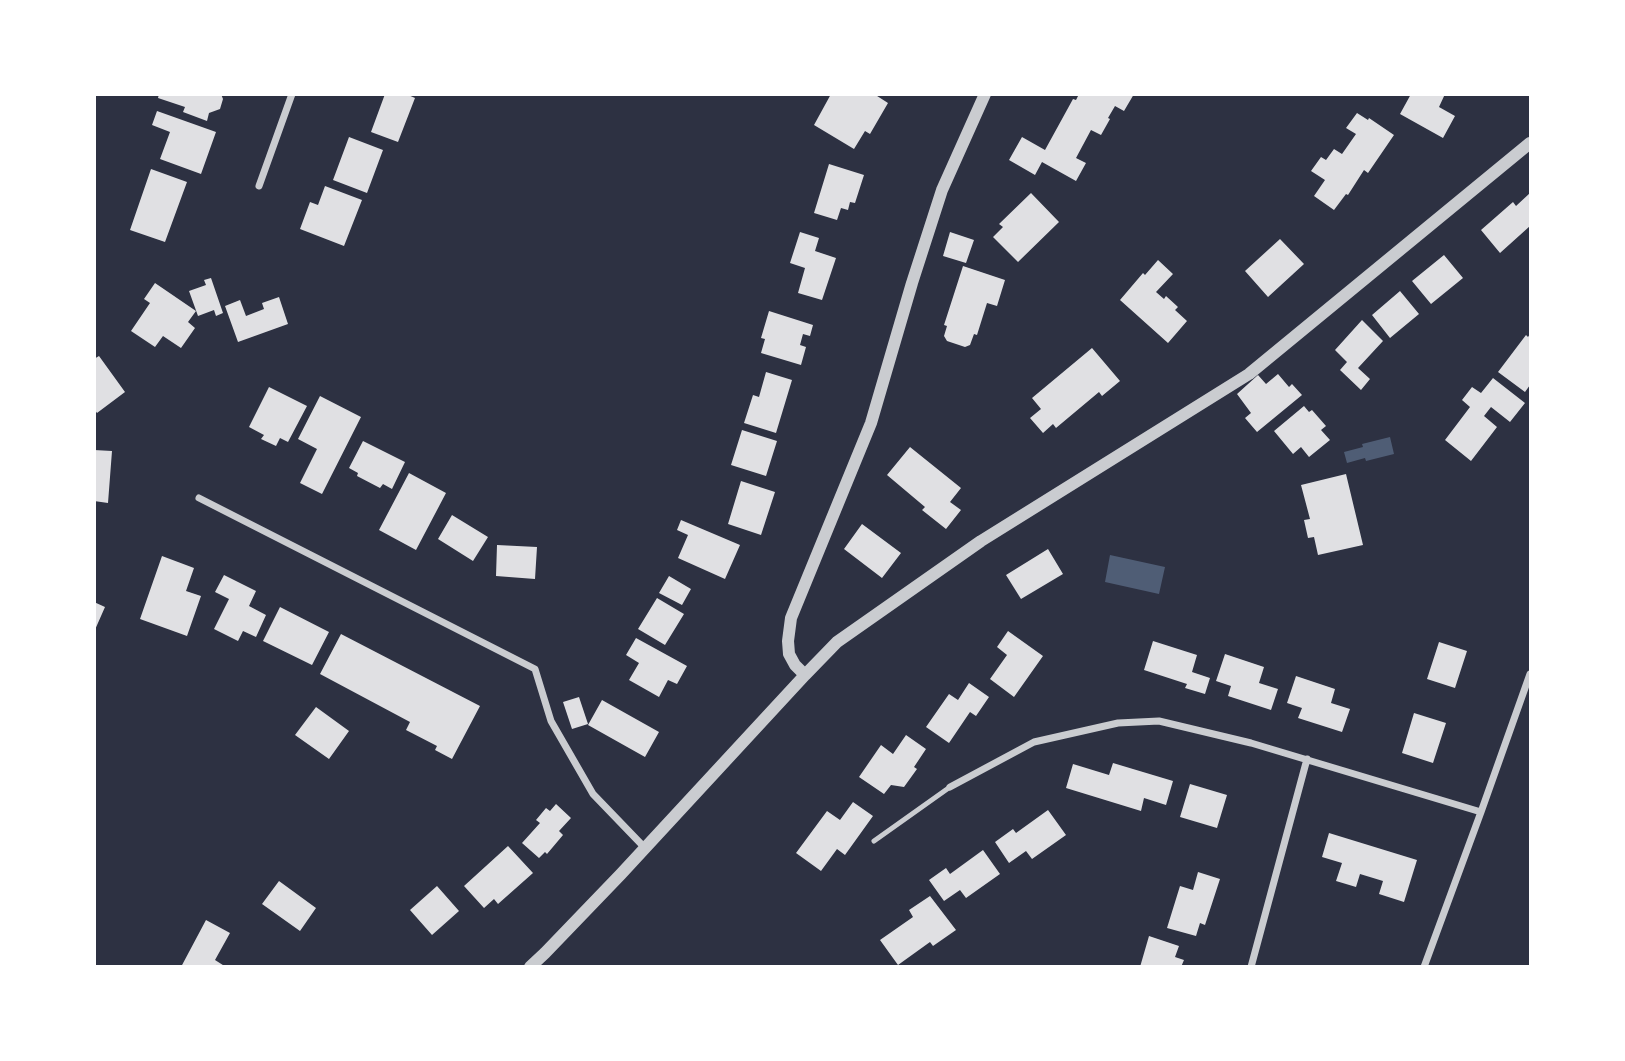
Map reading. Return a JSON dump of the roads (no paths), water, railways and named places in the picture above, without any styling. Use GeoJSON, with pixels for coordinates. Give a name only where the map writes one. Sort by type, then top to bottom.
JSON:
{"type":"FeatureCollection","features":[{"type":"Feature","properties":{"kind":"street"},"geometry":{"type":"LineString","coordinates":[[259,186],[292,94]]}},
{"type":"Feature","properties":{"kind":"street"},"geometry":{"type":"LineString","coordinates":[[805,675],[789,654],[791,618],[871,423],[942,190],[985,94]]}},
{"type":"Feature","properties":{"kind":"street"},"geometry":{"type":"LineString","coordinates":[[530,967],[837,642],[981,541],[1250,374],[1531,144]]}},
{"type":"Feature","properties":{"kind":"street"},"geometry":{"type":"LineString","coordinates":[[199,498],[535,669],[551,721],[593,794],[645,848]]}},
{"type":"Feature","properties":{"kind":"street"},"geometry":{"type":"LineString","coordinates":[[1424,967],[1531,674]]}},
{"type":"Feature","properties":{"kind":"street"},"geometry":{"type":"LineString","coordinates":[[950,787],[1034,742],[1118,723],[1159,721],[1251,743],[1482,812]]}},
{"type":"Feature","properties":{"kind":"street"},"geometry":{"type":"LineString","coordinates":[[1251,967],[1307,759]]}},
{"type":"Feature","properties":{"kind":"lane"},"geometry":{"type":"LineString","coordinates":[[874,841],[950,787]]}},
{"type":"Feature","properties":{"kind":"water"},"geometry":{"type":"Polygon","coordinates":[[[1390,437],[1394,454],[1347,463],[1344,452],[1390,437]]]}},
{"type":"Feature","properties":{"kind":"water"},"geometry":{"type":"Polygon","coordinates":[[[1110,555],[1165,567],[1159,594],[1105,582],[1110,555]]]}}]}
